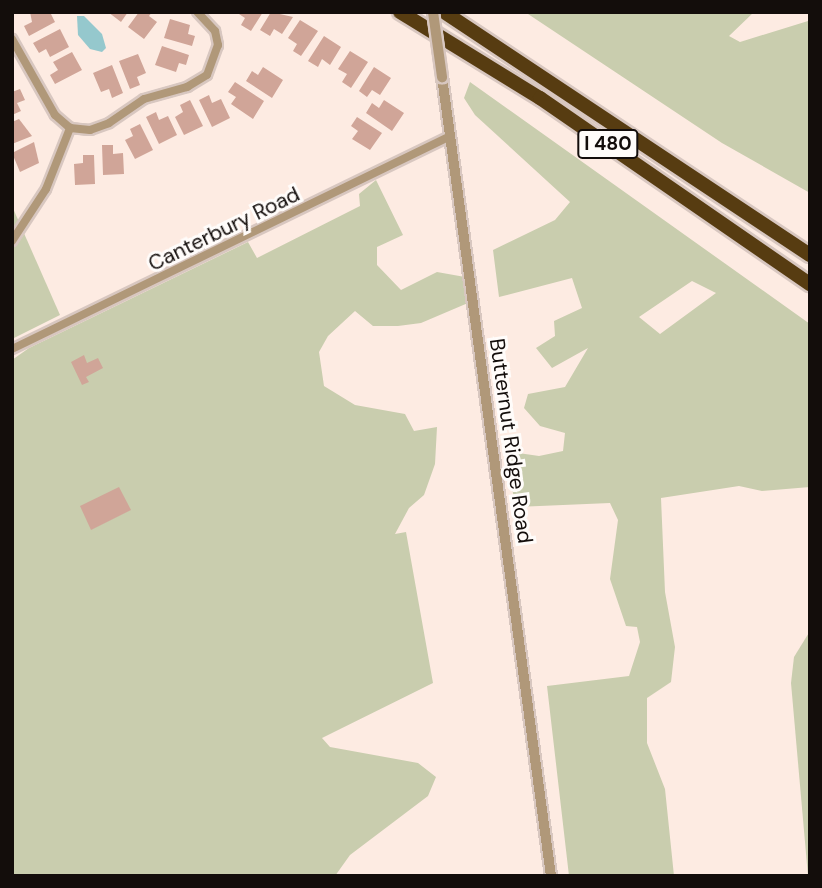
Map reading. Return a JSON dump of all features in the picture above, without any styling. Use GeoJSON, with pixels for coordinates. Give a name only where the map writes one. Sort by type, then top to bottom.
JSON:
{"type":"FeatureCollection","features":[{"type":"Feature","properties":{"kind":"highway","name":"I 480"},"geometry":{"type":"LineString","coordinates":[[400,12],[540,99],[810,284]]}},
{"type":"Feature","properties":{"kind":"highway","name":"I 480"},"geometry":{"type":"LineString","coordinates":[[444,12],[810,255]]}},
{"type":"Feature","properties":{"kind":"street"},"geometry":{"type":"LineString","coordinates":[[12,39],[55,115],[70,128],[90,130],[109,123],[144,99],[187,87],[207,75],[218,45],[215,31],[197,12]]}},
{"type":"Feature","properties":{"kind":"street","name":"Butternut Ridge Road"},"geometry":{"type":"LineString","coordinates":[[433,12],[551,876]]}},
{"type":"Feature","properties":{"kind":"street"},"geometry":{"type":"LineString","coordinates":[[12,241],[46,189],[70,128]]}},
{"type":"Feature","properties":{"kind":"street","name":"Canterbury Road"},"geometry":{"type":"LineString","coordinates":[[12,349],[449,137]]}},
{"type":"Feature","properties":{"kind":"green space"},"geometry":{"type":"Polygon","coordinates":[[[525,12],[754,12],[729,36],[740,42],[808,21],[810,193],[722,143],[525,12]]]}},
{"type":"Feature","properties":{"kind":"green space"},"geometry":{"type":"Polygon","coordinates":[[[470,82],[810,324],[810,487],[762,491],[739,486],[661,498],[665,592],[675,647],[671,682],[647,698],[647,743],[665,789],[674,876],[569,876],[547,686],[629,676],[640,642],[637,627],[626,626],[610,579],[618,520],[610,503],[516,507],[504,451],[539,456],[563,451],[565,433],[540,426],[524,408],[528,394],[565,387],[588,348],[552,368],[536,348],[555,336],[554,321],[582,308],[572,278],[499,297],[493,250],[555,220],[570,202],[475,115],[464,98],[470,82]],[[692,281],[639,317],[660,334],[716,293],[692,281]]]}},
{"type":"Feature","properties":{"kind":"green space"},"geometry":{"type":"Polygon","coordinates":[[[376,180],[403,235],[377,247],[377,265],[401,290],[437,272],[465,277],[468,303],[421,323],[398,326],[373,326],[355,311],[328,336],[319,352],[324,386],[355,405],[405,414],[414,431],[437,427],[435,464],[424,495],[409,508],[395,534],[406,532],[433,683],[322,738],[330,747],[418,763],[436,777],[428,796],[350,855],[335,876],[12,876],[12,360],[29,348],[248,242],[257,258],[360,206],[359,194],[376,180]]]}},
{"type":"Feature","properties":{"kind":"green space"},"geometry":{"type":"Polygon","coordinates":[[[12,206],[60,315],[12,339],[12,206]]]}},
{"type":"Feature","properties":{"kind":"green space"},"geometry":{"type":"Polygon","coordinates":[[[810,631],[808,876],[791,683],[794,657],[810,631]]]}},
{"type":"Feature","properties":{"kind":"water"},"geometry":{"type":"Polygon","coordinates":[[[77,16],[84,16],[102,34],[106,48],[102,52],[90,49],[78,35],[77,16]]]}},
{"type":"Feature","properties":{"kind":"building"},"geometry":{"type":"Polygon","coordinates":[[[30,12],[50,12],[55,22],[29,36],[24,26],[32,22],[30,12]]]}},
{"type":"Feature","properties":{"kind":"building"},"geometry":{"type":"Polygon","coordinates":[[[108,12],[128,12],[121,22],[108,12]]]}},
{"type":"Feature","properties":{"kind":"building"},"geometry":{"type":"Polygon","coordinates":[[[139,12],[152,12],[149,16],[157,22],[144,39],[128,27],[139,12]]]}},
{"type":"Feature","properties":{"kind":"building"},"geometry":{"type":"Polygon","coordinates":[[[236,12],[263,12],[251,31],[241,25],[245,18],[236,12]]]}},
{"type":"Feature","properties":{"kind":"building"},"geometry":{"type":"Polygon","coordinates":[[[271,12],[293,17],[282,34],[274,29],[270,36],[260,30],[271,12]]]}},
{"type":"Feature","properties":{"kind":"building"},"geometry":{"type":"Polygon","coordinates":[[[170,19],[190,25],[188,34],[195,36],[192,46],[164,38],[170,19]]]}},
{"type":"Feature","properties":{"kind":"building"},"geometry":{"type":"Polygon","coordinates":[[[300,20],[318,31],[301,56],[293,51],[297,44],[288,38],[300,20]]]}},
{"type":"Feature","properties":{"kind":"building"},"geometry":{"type":"Polygon","coordinates":[[[60,29],[69,47],[50,57],[46,49],[39,53],[33,43],[60,29]]]}},
{"type":"Feature","properties":{"kind":"building"},"geometry":{"type":"Polygon","coordinates":[[[324,36],[341,47],[330,65],[322,59],[318,67],[308,61],[324,36]]]}},
{"type":"Feature","properties":{"kind":"building"},"geometry":{"type":"Polygon","coordinates":[[[162,46],[189,55],[186,65],[179,63],[176,72],[155,65],[162,46]]]}},
{"type":"Feature","properties":{"kind":"building"},"geometry":{"type":"Polygon","coordinates":[[[350,51],[368,62],[351,88],[342,82],[347,74],[338,69],[350,51]]]}},
{"type":"Feature","properties":{"kind":"building"},"geometry":{"type":"Polygon","coordinates":[[[72,52],[82,70],[55,84],[50,75],[58,70],[53,62],[72,52]]]}},
{"type":"Feature","properties":{"kind":"building"},"geometry":{"type":"Polygon","coordinates":[[[138,54],[146,73],[137,77],[140,85],[130,89],[119,61],[138,54]]]}},
{"type":"Feature","properties":{"kind":"building"},"geometry":{"type":"Polygon","coordinates":[[[112,65],[123,93],[112,98],[109,89],[101,92],[93,73],[112,65]]]}},
{"type":"Feature","properties":{"kind":"building"},"geometry":{"type":"Polygon","coordinates":[[[263,67],[283,80],[272,98],[246,81],[252,71],[258,75],[263,67]]]}},
{"type":"Feature","properties":{"kind":"building"},"geometry":{"type":"Polygon","coordinates":[[[374,67],[391,78],[380,95],[372,90],[367,97],[359,91],[374,67]]]}},
{"type":"Feature","properties":{"kind":"building"},"geometry":{"type":"Polygon","coordinates":[[[235,82],[264,101],[253,119],[231,104],[236,97],[228,92],[235,82]]]}},
{"type":"Feature","properties":{"kind":"building"},"geometry":{"type":"Polygon","coordinates":[[[20,89],[25,100],[17,103],[21,111],[12,115],[12,92],[20,89]]]}},
{"type":"Feature","properties":{"kind":"building"},"geometry":{"type":"Polygon","coordinates":[[[209,95],[212,103],[221,99],[230,118],[212,127],[199,100],[209,95]]]}},
{"type":"Feature","properties":{"kind":"building"},"geometry":{"type":"Polygon","coordinates":[[[190,100],[203,126],[184,135],[175,117],[183,112],[180,105],[190,100]]]}},
{"type":"Feature","properties":{"kind":"building"},"geometry":{"type":"Polygon","coordinates":[[[384,100],[404,113],[392,131],[366,113],[372,103],[379,108],[384,100]]]}},
{"type":"Feature","properties":{"kind":"building"},"geometry":{"type":"Polygon","coordinates":[[[156,112],[159,120],[168,116],[177,135],[159,144],[146,117],[156,112]]]}},
{"type":"Feature","properties":{"kind":"building"},"geometry":{"type":"Polygon","coordinates":[[[357,117],[382,133],[370,150],[352,139],[358,131],[351,126],[357,117]]]}},
{"type":"Feature","properties":{"kind":"building"},"geometry":{"type":"Polygon","coordinates":[[[19,119],[32,136],[12,144],[12,122],[19,119]]]}},
{"type":"Feature","properties":{"kind":"building"},"geometry":{"type":"Polygon","coordinates":[[[140,124],[153,150],[135,159],[125,140],[133,136],[130,129],[140,124]]]}},
{"type":"Feature","properties":{"kind":"building"},"geometry":{"type":"Polygon","coordinates":[[[34,142],[39,163],[20,172],[12,153],[34,142]]]}},
{"type":"Feature","properties":{"kind":"building"},"geometry":{"type":"Polygon","coordinates":[[[102,145],[113,145],[113,154],[123,153],[124,174],[103,175],[102,145]]]}},
{"type":"Feature","properties":{"kind":"building"},"geometry":{"type":"Polygon","coordinates":[[[83,155],[94,155],[95,184],[75,185],[74,164],[83,163],[83,155]]]}},
{"type":"Feature","properties":{"kind":"building"},"geometry":{"type":"Polygon","coordinates":[[[84,355],[87,363],[98,358],[103,368],[86,377],[89,382],[82,385],[71,362],[84,355]]]}},
{"type":"Feature","properties":{"kind":"building"},"geometry":{"type":"Polygon","coordinates":[[[119,487],[131,510],[91,530],[80,506],[119,487]]]}}]}
